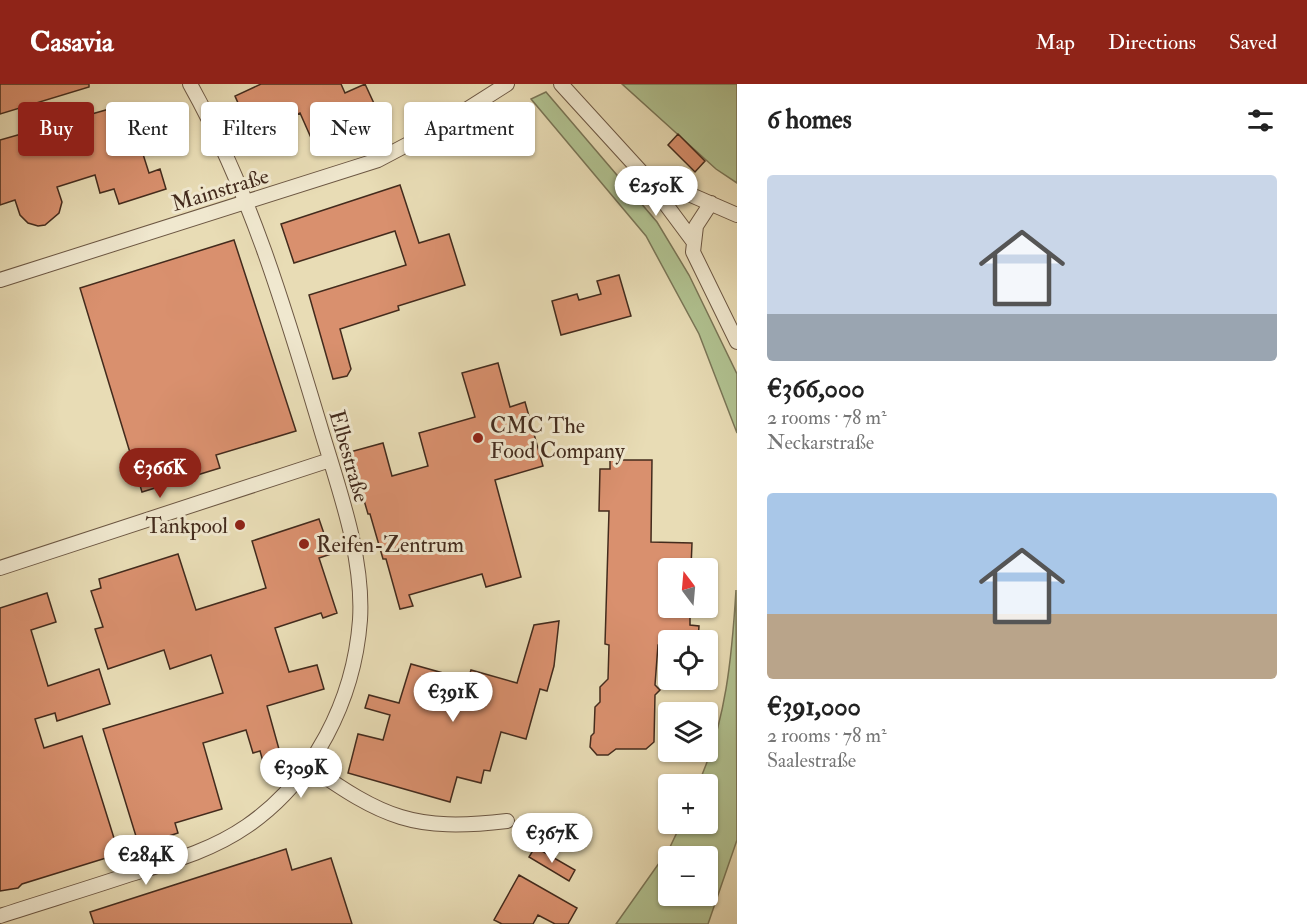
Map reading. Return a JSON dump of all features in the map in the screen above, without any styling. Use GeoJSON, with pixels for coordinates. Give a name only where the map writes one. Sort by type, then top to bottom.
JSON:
{"type":"FeatureCollection","features":[{"type":"Feature","properties":{"kind":"street","name":"Elbestraße"},"geometry":{"type":"LineString","coordinates":[[0,916],[205,851],[248,826],[268,809],[309,765],[343,702],[354,666],[360,618],[358,575],[330,460],[283,302],[246,203],[190,84]]}},
{"type":"Feature","properties":{"kind":"street","name":"Mainstraße"},"geometry":{"type":"LineString","coordinates":[[0,280],[378,160],[433,131],[507,84]]}},
{"type":"Feature","properties":{"kind":"street"},"geometry":{"type":"LineString","coordinates":[[561,84],[644,175],[693,241],[698,263],[737,342]]}},
{"type":"Feature","properties":{"kind":"street"},"geometry":{"type":"LineString","coordinates":[[644,175],[737,215]]}},
{"type":"Feature","properties":{"kind":"street"},"geometry":{"type":"LineString","coordinates":[[693,241],[696,226],[711,203]]}},
{"type":"Feature","properties":{"kind":"street"},"geometry":{"type":"LineString","coordinates":[[0,568],[330,460]]}},
{"type":"Feature","properties":{"kind":"street"},"geometry":{"type":"LineString","coordinates":[[309,765],[380,811],[420,823],[465,826],[507,821]]}},
{"type":"Feature","properties":{"kind":"green space"},"geometry":{"type":"Polygon","coordinates":[[[622,84],[737,84],[737,183],[716,169],[622,84]]]}},
{"type":"Feature","properties":{"kind":"green space"},"geometry":{"type":"Polygon","coordinates":[[[546,92],[657,222],[689,275],[737,374],[737,433],[699,334],[646,236],[531,99],[546,92]]]}},
{"type":"Feature","properties":{"kind":"green space"},"geometry":{"type":"Polygon","coordinates":[[[736,590],[737,840],[718,895],[718,846],[670,846],[676,834],[718,834],[718,774],[702,774],[708,762],[718,762],[718,725],[730,664],[736,590]]]}},
{"type":"Feature","properties":{"kind":"green space"},"geometry":{"type":"Polygon","coordinates":[[[658,865],[658,906],[714,906],[708,924],[616,924],[658,865]]]}},
{"type":"Feature","properties":{"kind":"building"},"geometry":{"type":"Polygon","coordinates":[[[0,84],[89,84],[89,87],[40,102],[18,102],[18,109],[0,114],[0,84]]]}},
{"type":"Feature","properties":{"kind":"building"},"geometry":{"type":"Polygon","coordinates":[[[261,84],[341,84],[345,93],[365,84],[373,102],[310,102],[310,136],[300,113],[298,114],[298,102],[238,102],[235,96],[261,84]]]}},
{"type":"Feature","properties":{"kind":"building"},"geometry":{"type":"Polygon","coordinates":[[[106,110],[106,156],[144,156],[149,173],[160,169],[166,189],[119,204],[114,189],[100,193],[95,175],[57,187],[62,202],[59,213],[45,225],[38,226],[28,223],[20,215],[15,200],[0,205],[0,140],[18,135],[18,156],[94,156],[94,113],[106,110]]]}},
{"type":"Feature","properties":{"kind":"building"},"geometry":{"type":"Polygon","coordinates":[[[678,134],[705,161],[695,172],[668,145],[678,134]]]}},
{"type":"Feature","properties":{"kind":"building"},"geometry":{"type":"Polygon","coordinates":[[[400,185],[419,243],[449,234],[465,285],[398,306],[399,310],[340,329],[351,369],[347,376],[333,379],[309,295],[406,265],[395,231],[294,263],[281,224],[400,185]]]}},
{"type":"Feature","properties":{"kind":"building"},"geometry":{"type":"Polygon","coordinates":[[[234,240],[296,431],[216,455],[220,468],[142,492],[80,288],[234,240]]]}},
{"type":"Feature","properties":{"kind":"building"},"geometry":{"type":"Polygon","coordinates":[[[619,275],[631,316],[561,335],[552,301],[577,294],[579,300],[601,294],[597,281],[619,275]]]}},
{"type":"Feature","properties":{"kind":"building"},"geometry":{"type":"Polygon","coordinates":[[[498,363],[510,407],[525,402],[543,466],[495,480],[521,577],[486,587],[482,574],[409,595],[413,606],[400,609],[386,559],[383,559],[350,452],[383,443],[392,476],[428,466],[419,433],[475,417],[462,373],[498,363]]]}},
{"type":"Feature","properties":{"kind":"building"},"geometry":{"type":"Polygon","coordinates":[[[610,460],[652,460],[651,542],[692,543],[691,558],[658,558],[658,618],[690,618],[690,625],[699,626],[699,630],[658,630],[655,685],[660,690],[655,695],[654,742],[646,749],[616,749],[608,755],[597,755],[590,747],[591,736],[594,733],[595,707],[600,702],[600,687],[608,679],[609,645],[605,644],[609,511],[599,511],[600,469],[610,469],[610,460]]]}},
{"type":"Feature","properties":{"kind":"building"},"geometry":{"type":"Polygon","coordinates":[[[319,519],[331,554],[319,558],[337,613],[323,618],[321,613],[275,628],[289,672],[317,665],[324,689],[267,706],[282,760],[264,765],[260,751],[253,753],[246,730],[203,743],[222,809],[175,823],[178,833],[139,846],[103,729],[223,693],[211,655],[170,669],[164,650],[108,669],[95,629],[103,627],[91,591],[101,588],[99,579],[178,554],[196,610],[266,588],[252,541],[319,519]]]}},
{"type":"Feature","properties":{"kind":"building"},"geometry":{"type":"Polygon","coordinates":[[[47,593],[56,622],[31,630],[48,686],[99,669],[110,704],[57,721],[55,713],[35,719],[44,748],[82,736],[119,854],[22,884],[18,888],[0,891],[0,608],[47,593]]]}},
{"type":"Feature","properties":{"kind":"building"},"geometry":{"type":"Polygon","coordinates":[[[559,621],[554,666],[547,691],[540,689],[526,739],[501,732],[490,771],[484,770],[481,783],[457,777],[450,802],[348,773],[358,734],[383,740],[390,715],[365,708],[369,695],[399,703],[411,664],[468,680],[471,670],[517,683],[534,625],[559,621]]]}},
{"type":"Feature","properties":{"kind":"building"},"geometry":{"type":"Polygon","coordinates":[[[535,847],[575,870],[569,881],[529,857],[535,847]]]}},
{"type":"Feature","properties":{"kind":"building"},"geometry":{"type":"Polygon","coordinates":[[[286,849],[292,870],[331,858],[352,924],[94,924],[90,912],[286,849]]]}},
{"type":"Feature","properties":{"kind":"building"},"geometry":{"type":"Polygon","coordinates":[[[519,875],[577,908],[568,924],[555,924],[538,915],[533,924],[502,924],[494,920],[519,875]]]}},
{"type":"Feature","properties":{"kind":"place","name":"CMC The Food Company"},"geometry":{"type":"Point","coordinates":[478,438]}},
{"type":"Feature","properties":{"kind":"place","name":"Tankpool"},"geometry":{"type":"Point","coordinates":[240,525]}},
{"type":"Feature","properties":{"kind":"place","name":"Reifen-Zentrum"},"geometry":{"type":"Point","coordinates":[304,544]}}]}
